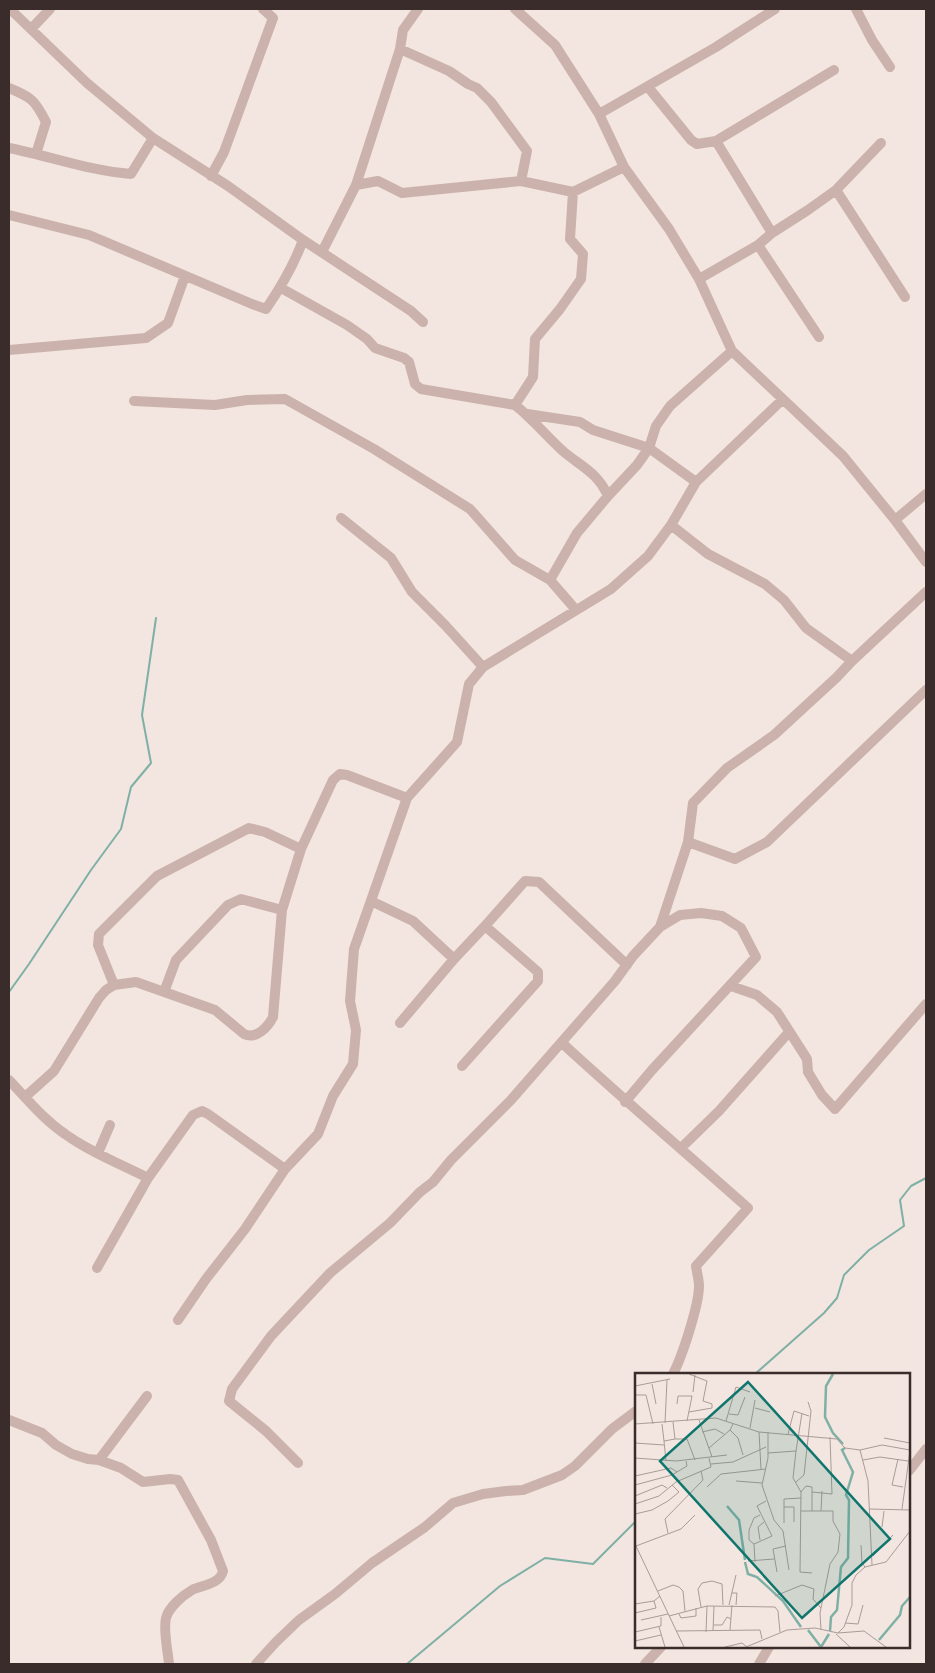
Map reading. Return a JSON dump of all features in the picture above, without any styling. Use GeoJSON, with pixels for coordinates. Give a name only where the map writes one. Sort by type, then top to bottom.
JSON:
{"type":"FeatureCollection","features":[{"type":"Feature","properties":{"kind":"street"},"geometry":{"type":"LineString","coordinates":[[10,9],[88,83],[153,138],[228,186],[303,240],[411,311],[424,322]]}},
{"type":"Feature","properties":{"kind":"street"},"geometry":{"type":"LineString","coordinates":[[32,28],[50,9]]}},
{"type":"Feature","properties":{"kind":"street"},"geometry":{"type":"LineString","coordinates":[[211,176],[224,152],[273,18],[263,9]]}},
{"type":"Feature","properties":{"kind":"street"},"geometry":{"type":"LineString","coordinates":[[322,252],[356,185],[400,49],[403,30],[418,9]]}},
{"type":"Feature","properties":{"kind":"street"},"geometry":{"type":"LineString","coordinates":[[516,9],[555,45],[599,114],[624,167],[669,229],[699,279],[732,351],[843,456],[926,562]]}},
{"type":"Feature","properties":{"kind":"street"},"geometry":{"type":"LineString","coordinates":[[599,114],[716,47],[775,9]]}},
{"type":"Feature","properties":{"kind":"street"},"geometry":{"type":"LineString","coordinates":[[856,9],[872,40],[890,66]]}},
{"type":"Feature","properties":{"kind":"street"},"geometry":{"type":"LineString","coordinates":[[400,49],[449,71],[477,88],[491,102],[527,151],[521,180]]}},
{"type":"Feature","properties":{"kind":"street"},"geometry":{"type":"LineString","coordinates":[[648,87],[690,140],[697,144],[716,141],[834,70]]}},
{"type":"Feature","properties":{"kind":"street"},"geometry":{"type":"LineString","coordinates":[[9,88],[25,95],[38,106],[46,122],[36,154]]}},
{"type":"Feature","properties":{"kind":"street"},"geometry":{"type":"LineString","coordinates":[[9,148],[107,172],[132,174],[153,138]]}},
{"type":"Feature","properties":{"kind":"street"},"geometry":{"type":"LineString","coordinates":[[716,141],[772,233]]}},
{"type":"Feature","properties":{"kind":"street"},"geometry":{"type":"LineString","coordinates":[[699,279],[758,245],[772,233],[836,190],[881,143]]}},
{"type":"Feature","properties":{"kind":"street"},"geometry":{"type":"LineString","coordinates":[[356,185],[378,181],[402,194],[521,180],[573,192],[624,167]]}},
{"type":"Feature","properties":{"kind":"street"},"geometry":{"type":"LineString","coordinates":[[836,190],[905,297]]}},
{"type":"Feature","properties":{"kind":"street"},"geometry":{"type":"LineString","coordinates":[[515,405],[533,377],[535,339],[560,309],[581,279],[583,254],[570,239],[573,192]]}},
{"type":"Feature","properties":{"kind":"street"},"geometry":{"type":"LineString","coordinates":[[9,215],[89,235],[266,309],[281,288],[303,240]]}},
{"type":"Feature","properties":{"kind":"street"},"geometry":{"type":"LineString","coordinates":[[758,245],[819,337]]}},
{"type":"Feature","properties":{"kind":"street"},"geometry":{"type":"LineString","coordinates":[[9,350],[146,338],[168,323],[185,276]]}},
{"type":"Feature","properties":{"kind":"street"},"geometry":{"type":"LineString","coordinates":[[281,288],[346,325],[367,339],[375,348],[404,358],[409,362],[416,384],[421,389],[515,405],[527,414],[563,451],[595,475],[603,484],[608,496]]}},
{"type":"Feature","properties":{"kind":"street"},"geometry":{"type":"LineString","coordinates":[[550,580],[577,533],[637,465],[649,448],[656,426],[670,406],[732,351]]}},
{"type":"Feature","properties":{"kind":"street"},"geometry":{"type":"LineString","coordinates":[[134,401],[215,405],[247,400],[284,399],[374,449],[470,509],[516,560],[550,580],[576,610]]}},
{"type":"Feature","properties":{"kind":"street"},"geometry":{"type":"LineString","coordinates":[[178,1320],[206,1279],[245,1229],[285,1169],[318,1134],[333,1096],[353,1064],[356,1030],[350,1001],[354,949],[407,798],[457,742],[468,684],[483,667],[611,589],[648,556],[671,525],[696,482],[782,400]]}},
{"type":"Feature","properties":{"kind":"street"},"geometry":{"type":"LineString","coordinates":[[527,414],[580,422],[593,430],[649,448],[696,482]]}},
{"type":"Feature","properties":{"kind":"street"},"geometry":{"type":"LineString","coordinates":[[895,520],[926,494]]}},
{"type":"Feature","properties":{"kind":"street"},"geometry":{"type":"LineString","coordinates":[[341,518],[391,558],[412,592],[483,667]]}},
{"type":"Feature","properties":{"kind":"street"},"geometry":{"type":"LineString","coordinates":[[671,525],[708,554],[765,584],[784,600],[806,628],[852,661]]}},
{"type":"Feature","properties":{"kind":"street"},"geometry":{"type":"LineString","coordinates":[[660,927],[688,842],[693,803],[727,768],[774,734],[836,678],[926,592]]}},
{"type":"Feature","properties":{"kind":"street"},"geometry":{"type":"LineString","coordinates":[[688,842],[735,859],[767,842],[926,690]]}},
{"type":"Feature","properties":{"kind":"street"},"geometry":{"type":"LineString","coordinates":[[25,1097],[54,1071],[99,998],[106,990],[114,986],[136,982],[215,1010],[248,1036],[257,1034],[269,1024],[273,1017],[282,910],[302,849],[332,780],[340,774],[347,775],[407,798]]}},
{"type":"Feature","properties":{"kind":"street"},"geometry":{"type":"LineString","coordinates":[[114,986],[98,945],[99,934],[157,876],[249,828],[265,832],[302,849]]}},
{"type":"Feature","properties":{"kind":"street"},"geometry":{"type":"LineString","coordinates":[[400,1023],[454,958],[525,881],[539,882],[627,965]]}},
{"type":"Feature","properties":{"kind":"street"},"geometry":{"type":"LineString","coordinates":[[164,992],[176,960],[228,905],[241,899],[282,910]]}},
{"type":"Feature","properties":{"kind":"street"},"geometry":{"type":"LineString","coordinates":[[371,901],[414,921],[454,958]]}},
{"type":"Feature","properties":{"kind":"street"},"geometry":{"type":"LineString","coordinates":[[298,1463],[266,1431],[229,1401],[232,1389],[271,1336],[330,1273],[390,1223],[420,1192],[433,1182],[451,1160],[496,1116],[562,1043],[633,956],[660,927],[680,915],[702,913],[722,916],[741,928],[756,957],[731,986],[658,1062],[625,1102]]}},
{"type":"Feature","properties":{"kind":"street"},"geometry":{"type":"LineString","coordinates":[[462,1066],[538,981],[538,972],[532,965],[485,926]]}},
{"type":"Feature","properties":{"kind":"street"},"geometry":{"type":"LineString","coordinates":[[731,986],[757,996],[777,1012],[807,1059],[808,1072],[822,1095],[835,1108],[926,1004]]}},
{"type":"Feature","properties":{"kind":"street"},"geometry":{"type":"LineString","coordinates":[[681,1148],[719,1111],[788,1032]]}},
{"type":"Feature","properties":{"kind":"street"},"geometry":{"type":"LineString","coordinates":[[562,1043],[625,1102],[681,1148],[748,1208],[696,1266],[699,1288],[680,1360],[674,1373]]}},
{"type":"Feature","properties":{"kind":"street"},"geometry":{"type":"LineString","coordinates":[[9,1080],[48,1121],[64,1134],[148,1178]]}},
{"type":"Feature","properties":{"kind":"street"},"geometry":{"type":"LineString","coordinates":[[97,1268],[148,1178],[193,1115],[202,1111],[208,1114],[285,1169]]}},
{"type":"Feature","properties":{"kind":"street"},"geometry":{"type":"LineString","coordinates":[[98,1153],[110,1125]]}},
{"type":"Feature","properties":{"kind":"street"},"geometry":{"type":"LineString","coordinates":[[99,1460],[146,1396]]}},
{"type":"Feature","properties":{"kind":"street"},"geometry":{"type":"LineString","coordinates":[[256,1664],[299,1620],[372,1564],[425,1527],[454,1503],[483,1494],[523,1490],[562,1476],[575,1466],[612,1429],[635,1412]]}},
{"type":"Feature","properties":{"kind":"street"},"geometry":{"type":"LineString","coordinates":[[9,1420],[42,1434],[72,1454],[99,1460],[121,1468],[143,1482],[178,1480],[211,1540],[223,1573],[218,1580],[192,1590],[170,1609],[166,1619],[169,1664]]}},
{"type":"Feature","properties":{"kind":"street"},"geometry":{"type":"LineString","coordinates":[[910,1470],[926,1449]]}},
{"type":"Feature","properties":{"kind":"street"},"geometry":{"type":"LineString","coordinates":[[646,1664],[660,1648]]}},
{"type":"Feature","properties":{"kind":"street"},"geometry":{"type":"LineString","coordinates":[[759,1664],[768,1648]]}},
{"type":"Feature","properties":{"kind":"waterway"},"geometry":{"type":"LineString","coordinates":[[9,992],[91,870],[121,829],[131,787],[151,763],[142,715],[156,618]]}},
{"type":"Feature","properties":{"kind":"waterway"},"geometry":{"type":"LineString","coordinates":[[756,1373],[824,1313],[837,1298],[844,1275],[869,1250],[904,1226],[900,1200],[911,1186],[926,1178]]}},
{"type":"Feature","properties":{"kind":"waterway"},"geometry":{"type":"LineString","coordinates":[[407,1664],[500,1586],[545,1558],[593,1564],[635,1522]]}}]}
